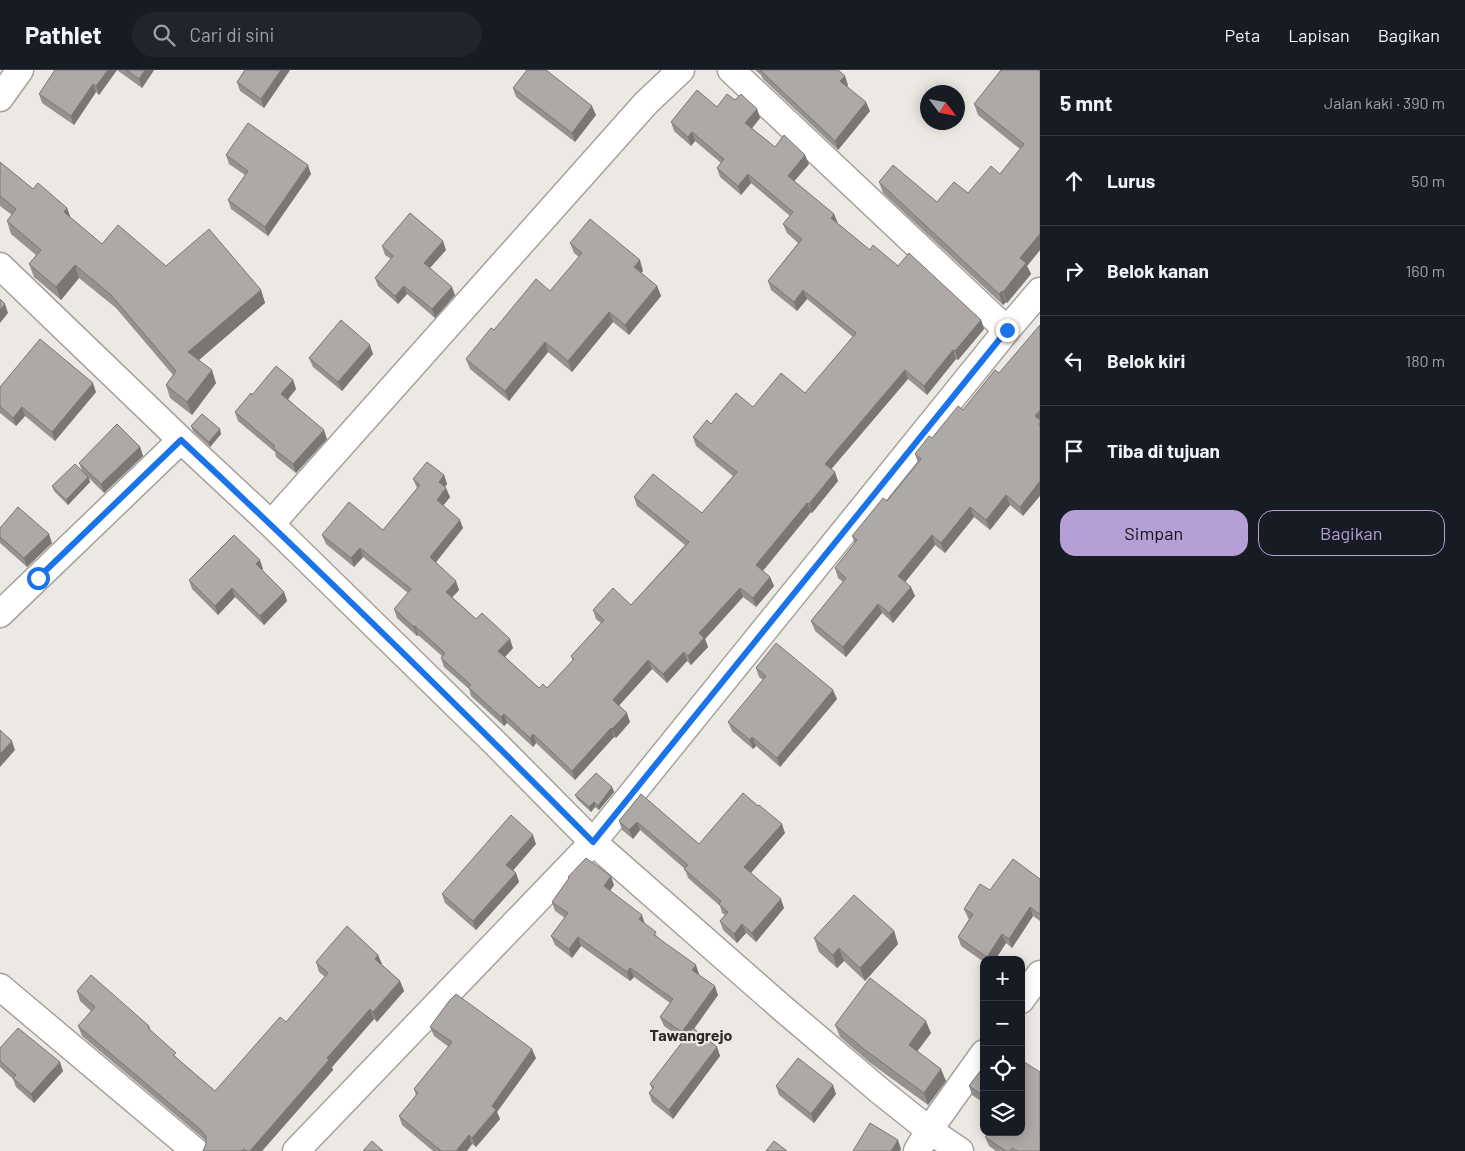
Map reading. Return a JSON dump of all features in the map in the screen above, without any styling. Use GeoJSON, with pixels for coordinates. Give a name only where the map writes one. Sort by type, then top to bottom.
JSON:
{"type":"FeatureCollection","features":[{"type":"Feature","properties":{"kind":"street"},"geometry":{"type":"LineString","coordinates":[[0,98],[20,70]]}},
{"type":"Feature","properties":{"kind":"street"},"geometry":{"type":"LineString","coordinates":[[271,524],[646,103],[681,70]]}},
{"type":"Feature","properties":{"kind":"street"},"geometry":{"type":"LineString","coordinates":[[731,70],[1007,330]]}},
{"type":"Feature","properties":{"kind":"street"},"geometry":{"type":"LineString","coordinates":[[0,266],[271,524],[495,743],[593,842],[880,1091],[923,1141],[960,1151]]}},
{"type":"Feature","properties":{"kind":"street"},"geometry":{"type":"LineString","coordinates":[[296,1151],[593,842],[1040,291]]}},
{"type":"Feature","properties":{"kind":"street"},"geometry":{"type":"LineString","coordinates":[[0,614],[181,440]]}},
{"type":"Feature","properties":{"kind":"street"},"geometry":{"type":"LineString","coordinates":[[1025,995],[1040,974]]}},
{"type":"Feature","properties":{"kind":"street"},"geometry":{"type":"LineString","coordinates":[[0,986],[195,1151]]}},
{"type":"Feature","properties":{"kind":"street"},"geometry":{"type":"LineString","coordinates":[[923,1141],[980,1059]]}},
{"type":"Feature","properties":{"kind":"building"},"geometry":{"type":"Polygon","coordinates":[[[55,70],[108,70],[96,86],[93,84],[71,116],[39,94],[55,70]]]}},
{"type":"Feature","properties":{"kind":"building"},"geometry":{"type":"Polygon","coordinates":[[[126,70],[145,70],[139,79],[126,70]]]}},
{"type":"Feature","properties":{"kind":"building"},"geometry":{"type":"Polygon","coordinates":[[[245,70],[281,70],[261,99],[237,82],[245,70]]]}},
{"type":"Feature","properties":{"kind":"building"},"geometry":{"type":"Polygon","coordinates":[[[527,70],[546,70],[592,106],[572,133],[513,88],[527,70]]]}},
{"type":"Feature","properties":{"kind":"building"},"geometry":{"type":"Polygon","coordinates":[[[760,70],[838,70],[845,76],[840,81],[866,102],[835,141],[760,70]]]}},
{"type":"Feature","properties":{"kind":"building"},"geometry":{"type":"Polygon","coordinates":[[[1001,70],[1040,70],[1040,234],[1020,258],[1026,263],[1003,292],[999,294],[879,182],[893,165],[937,202],[954,182],[968,193],[991,166],[1000,174],[1024,144],[974,104],[1001,70]]]}},
{"type":"Feature","properties":{"kind":"building"},"geometry":{"type":"Polygon","coordinates":[[[697,90],[717,107],[727,94],[735,100],[741,94],[757,109],[745,123],[775,147],[784,135],[805,155],[788,176],[834,214],[831,218],[870,250],[873,245],[898,266],[909,253],[981,320],[955,351],[953,350],[924,386],[905,370],[825,464],[835,472],[756,565],[770,577],[753,598],[740,588],[699,633],[704,638],[688,656],[684,652],[663,674],[648,660],[613,700],[627,713],[572,771],[533,734],[530,738],[504,714],[501,717],[468,687],[471,685],[441,658],[445,653],[394,609],[411,589],[360,548],[351,558],[322,535],[349,502],[383,530],[420,485],[413,479],[427,462],[444,475],[439,482],[446,488],[437,500],[460,520],[430,557],[456,581],[446,592],[476,619],[482,613],[510,639],[498,651],[539,688],[543,684],[547,688],[574,659],[571,656],[604,620],[593,610],[613,588],[631,605],[689,542],[634,497],[653,474],[702,513],[737,472],[693,437],[707,420],[711,424],[736,393],[753,407],[781,373],[805,393],[856,333],[803,290],[794,302],[768,281],[802,239],[783,224],[793,212],[748,174],[738,186],[717,168],[724,159],[692,132],[688,137],[671,122],[697,90]]]}},
{"type":"Feature","properties":{"kind":"building"},"geometry":{"type":"Polygon","coordinates":[[[248,123],[308,165],[265,227],[228,200],[248,171],[226,155],[248,123]]]}},
{"type":"Feature","properties":{"kind":"building"},"geometry":{"type":"Polygon","coordinates":[[[0,162],[33,189],[38,183],[67,208],[64,212],[102,244],[118,225],[166,266],[209,229],[261,290],[188,352],[212,370],[187,402],[166,385],[176,371],[111,295],[75,265],[56,287],[29,264],[41,250],[7,221],[16,209],[0,196],[0,162]]]}},
{"type":"Feature","properties":{"kind":"building"},"geometry":{"type":"Polygon","coordinates":[[[410,213],[443,241],[424,263],[452,287],[432,309],[404,286],[395,296],[375,278],[393,256],[382,246],[410,213]]]}},
{"type":"Feature","properties":{"kind":"building"},"geometry":{"type":"Polygon","coordinates":[[[590,219],[640,260],[634,267],[657,286],[625,325],[609,312],[568,361],[545,342],[505,391],[466,359],[491,328],[494,330],[536,279],[550,291],[582,253],[570,243],[590,219]]]}},
{"type":"Feature","properties":{"kind":"building"},"geometry":{"type":"Polygon","coordinates":[[[0,299],[5,304],[0,310],[0,299]]]}},
{"type":"Feature","properties":{"kind":"building"},"geometry":{"type":"Polygon","coordinates":[[[341,320],[370,345],[338,382],[309,358],[341,320]]]}},
{"type":"Feature","properties":{"kind":"building"},"geometry":{"type":"Polygon","coordinates":[[[1040,325],[1040,410],[1035,416],[1040,420],[1040,481],[1020,507],[1006,495],[986,520],[970,507],[941,543],[932,535],[898,576],[911,587],[889,613],[878,604],[843,647],[811,621],[846,578],[835,568],[857,540],[852,536],[883,498],[887,501],[921,459],[915,454],[929,436],[932,438],[958,406],[963,410],[995,370],[999,373],[1040,325]]]}},
{"type":"Feature","properties":{"kind":"building"},"geometry":{"type":"Polygon","coordinates":[[[40,339],[93,383],[52,432],[22,407],[13,418],[0,406],[0,387],[40,339]]]}},
{"type":"Feature","properties":{"kind":"building"},"geometry":{"type":"Polygon","coordinates":[[[276,366],[293,380],[281,394],[324,430],[293,464],[235,412],[276,366]]]}},
{"type":"Feature","properties":{"kind":"building"},"geometry":{"type":"Polygon","coordinates":[[[202,414],[220,429],[209,442],[191,426],[202,414]]]}},
{"type":"Feature","properties":{"kind":"building"},"geometry":{"type":"Polygon","coordinates":[[[117,424],[140,447],[101,484],[79,463],[117,424]]]}},
{"type":"Feature","properties":{"kind":"building"},"geometry":{"type":"Polygon","coordinates":[[[75,464],[88,477],[66,500],[52,486],[75,464]]]}},
{"type":"Feature","properties":{"kind":"building"},"geometry":{"type":"Polygon","coordinates":[[[18,507],[49,534],[24,558],[0,537],[0,528],[18,507]]]}},
{"type":"Feature","properties":{"kind":"building"},"geometry":{"type":"Polygon","coordinates":[[[234,535],[260,560],[256,564],[284,592],[260,616],[232,588],[215,606],[189,580],[234,535]]]}},
{"type":"Feature","properties":{"kind":"building"},"geometry":{"type":"Polygon","coordinates":[[[776,643],[833,690],[777,758],[752,737],[750,740],[728,722],[766,676],[756,668],[776,643]]]}},
{"type":"Feature","properties":{"kind":"building"},"geometry":{"type":"Polygon","coordinates":[[[0,730],[12,741],[0,754],[0,730]]]}},
{"type":"Feature","properties":{"kind":"building"},"geometry":{"type":"Polygon","coordinates":[[[596,773],[612,787],[598,806],[594,802],[589,807],[575,795],[596,773]]]}},
{"type":"Feature","properties":{"kind":"building"},"geometry":{"type":"Polygon","coordinates":[[[743,793],[782,824],[744,867],[781,899],[752,933],[742,924],[734,934],[720,921],[728,912],[719,904],[721,901],[684,869],[688,865],[637,822],[629,830],[619,821],[641,794],[699,844],[743,793]]]}},
{"type":"Feature","properties":{"kind":"building"},"geometry":{"type":"Polygon","coordinates":[[[511,815],[533,835],[506,865],[516,873],[473,921],[442,894],[511,815]]]}},
{"type":"Feature","properties":{"kind":"building"},"geometry":{"type":"Polygon","coordinates":[[[586,858],[611,876],[604,886],[642,915],[639,919],[656,932],[654,935],[696,965],[692,970],[715,986],[682,1032],[660,1017],[673,999],[630,968],[627,972],[578,937],[569,949],[551,936],[568,913],[552,902],[568,877],[586,858]]]}},
{"type":"Feature","properties":{"kind":"building"},"geometry":{"type":"Polygon","coordinates":[[[1013,859],[1040,879],[1040,913],[1030,907],[1009,939],[1002,934],[988,956],[986,956],[958,937],[973,914],[964,909],[980,884],[990,890],[1013,859]]]}},
{"type":"Feature","properties":{"kind":"building"},"geometry":{"type":"Polygon","coordinates":[[[854,895],[894,931],[860,968],[839,948],[833,955],[814,938],[854,895]]]}},
{"type":"Feature","properties":{"kind":"building"},"geometry":{"type":"Polygon","coordinates":[[[347,926],[378,955],[375,959],[400,981],[373,1012],[370,1009],[327,1058],[329,1060],[250,1151],[244,1149],[242,1151],[203,1151],[206,1144],[206,1136],[201,1130],[78,1026],[95,1007],[77,991],[91,975],[149,1026],[148,1028],[176,1053],[173,1055],[215,1091],[280,1017],[286,1022],[328,973],[316,962],[347,926]]]}},
{"type":"Feature","properties":{"kind":"building"},"geometry":{"type":"Polygon","coordinates":[[[870,978],[926,1021],[909,1045],[941,1069],[924,1093],[865,1050],[835,1025],[870,978]]]}},
{"type":"Feature","properties":{"kind":"building"},"geometry":{"type":"Polygon","coordinates":[[[456,994],[532,1049],[492,1106],[496,1110],[472,1138],[469,1135],[456,1151],[441,1151],[399,1116],[418,1093],[414,1089],[452,1042],[430,1027],[456,994]]]}},
{"type":"Feature","properties":{"kind":"building"},"geometry":{"type":"Polygon","coordinates":[[[18,1028],[60,1062],[31,1094],[13,1078],[16,1075],[0,1061],[0,1048],[18,1028]]]}},
{"type":"Feature","properties":{"kind":"building"},"geometry":{"type":"Polygon","coordinates":[[[693,1028],[717,1047],[669,1110],[649,1093],[654,1087],[650,1084],[693,1028]]]}},
{"type":"Feature","properties":{"kind":"building"},"geometry":{"type":"Polygon","coordinates":[[[798,1058],[833,1085],[811,1114],[776,1086],[798,1058]]]}},
{"type":"Feature","properties":{"kind":"building"},"geometry":{"type":"Polygon","coordinates":[[[1025,1063],[1040,1072],[1040,1151],[1017,1151],[1012,1148],[1010,1151],[1006,1151],[985,1137],[1025,1136],[1025,1063]]]}},
{"type":"Feature","properties":{"kind":"building"},"geometry":{"type":"Polygon","coordinates":[[[980,1071],[980,1093],[969,1086],[980,1071]]]}},
{"type":"Feature","properties":{"kind":"building"},"geometry":{"type":"Polygon","coordinates":[[[870,1123],[898,1140],[891,1151],[853,1151],[870,1123]]]}},
{"type":"Feature","properties":{"kind":"building"},"geometry":{"type":"Polygon","coordinates":[[[372,1141],[383,1151],[363,1151],[372,1141]]]}},
{"type":"Feature","properties":{"kind":"building"},"geometry":{"type":"Polygon","coordinates":[[[774,1141],[787,1151],[766,1151],[774,1141]]]}},
{"type":"Feature","properties":{"kind":"district","name":"Tawangrejo"},"geometry":{"type":"Point","coordinates":[691,1035]}},
{"type":"Feature","properties":{"kind":"route"},"geometry":{"type":"LineString","coordinates":[[38,578],[181,440],[271,524],[495,743],[593,842],[1007,330]]}}]}
